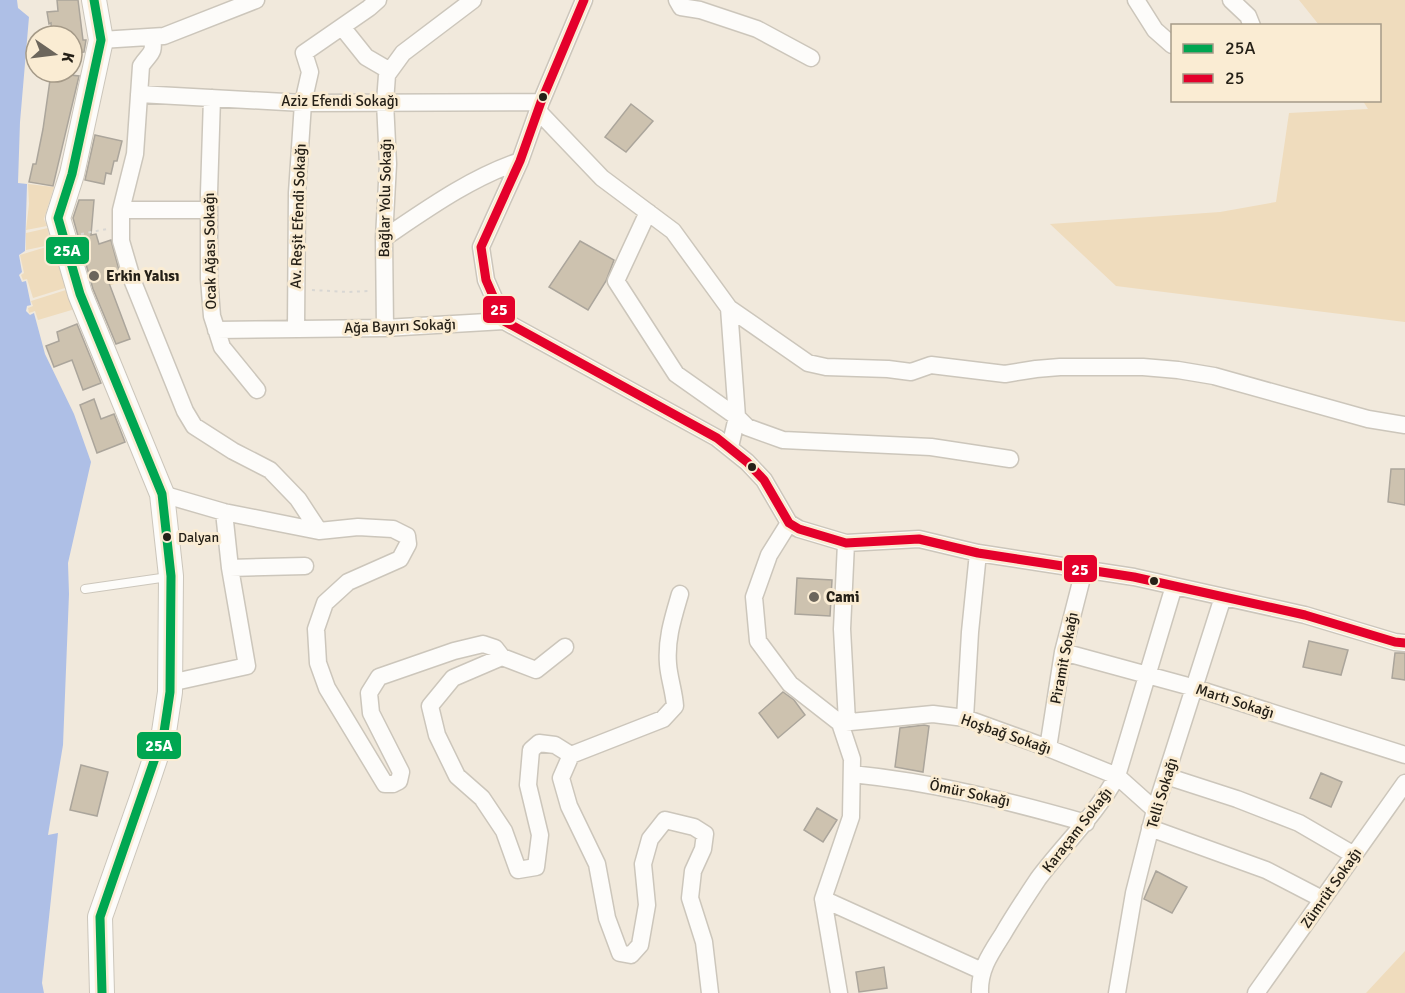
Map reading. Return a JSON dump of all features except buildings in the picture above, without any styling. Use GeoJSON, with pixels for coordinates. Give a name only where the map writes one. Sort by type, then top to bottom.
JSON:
{"type":"FeatureCollection","features":[{"type":"Feature","properties":{"kind":"main road"},"geometry":{"type":"LineString","coordinates":[[94,0],[101,40],[72,174],[58,218],[80,294],[162,494],[171,576],[170,683],[164,732],[100,917],[102,993]]}},
{"type":"Feature","properties":{"kind":"street"},"geometry":{"type":"LineString","coordinates":[[101,40],[164,36],[255,0]]}},
{"type":"Feature","properties":{"kind":"street"},"geometry":{"type":"LineString","coordinates":[[378,0],[369,9],[342,27],[366,57],[390,71],[403,53],[473,0]]}},
{"type":"Feature","properties":{"kind":"street"},"geometry":{"type":"LineString","coordinates":[[584,0],[520,161],[481,247],[486,280],[504,321],[730,447],[764,480],[789,523],[799,529],[846,543],[919,539],[978,554],[1134,577],[1305,615],[1405,643]]}},
{"type":"Feature","properties":{"kind":"street"},"geometry":{"type":"LineString","coordinates":[[677,0],[681,7],[700,10],[757,29],[811,58]]}},
{"type":"Feature","properties":{"kind":"street"},"geometry":{"type":"LineString","coordinates":[[1136,0],[1155,30],[1171,43]]}},
{"type":"Feature","properties":{"kind":"street"},"geometry":{"type":"LineString","coordinates":[[1231,0],[1248,16],[1251,24]]}},
{"type":"Feature","properties":{"kind":"street","name":"Av. Reşit Efendi Sokağı"},"geometry":{"type":"LineString","coordinates":[[296,329],[297,193],[303,103],[310,72],[304,52],[342,27]]}},
{"type":"Feature","properties":{"kind":"street"},"geometry":{"type":"LineString","coordinates":[[152,37],[153,54],[141,66],[135,154],[121,218],[121,241],[133,282],[185,411],[194,426],[233,451],[270,470],[298,499],[319,531]]}},
{"type":"Feature","properties":{"kind":"street","name":"Bağlar Yolu Sokağı"},"geometry":{"type":"LineString","coordinates":[[386,328],[384,238],[388,164],[385,102],[387,75],[390,71]]}},
{"type":"Feature","properties":{"kind":"street","name":"Aziz Efendi Sokağı"},"geometry":{"type":"LineString","coordinates":[[139,94],[303,103],[385,102],[540,106]]}},
{"type":"Feature","properties":{"kind":"street","name":"Ocak Ağası Sokağı"},"geometry":{"type":"LineString","coordinates":[[212,98],[209,210],[209,279],[212,316],[222,347],[257,390]]}},
{"type":"Feature","properties":{"kind":"street"},"geometry":{"type":"LineString","coordinates":[[540,106],[602,178],[674,231],[729,308],[808,363],[826,367],[911,372],[931,365],[1005,374],[1060,367],[1143,367],[1178,370],[1214,376],[1368,418],[1405,424]]}},
{"type":"Feature","properties":{"kind":"street"},"geometry":{"type":"LineString","coordinates":[[384,238],[459,189],[520,161]]}},
{"type":"Feature","properties":{"kind":"street"},"geometry":{"type":"LineString","coordinates":[[121,218],[209,210]]}},
{"type":"Feature","properties":{"kind":"street"},"geometry":{"type":"LineString","coordinates":[[648,212],[616,280],[676,374],[737,417],[747,427],[783,440],[931,447],[1010,459]]}},
{"type":"Feature","properties":{"kind":"street"},"geometry":{"type":"LineString","coordinates":[[729,308],[737,417],[730,447]]}},
{"type":"Feature","properties":{"kind":"street","name":"Ağa Bayırı Sokağı"},"geometry":{"type":"LineString","coordinates":[[216,330],[386,328],[504,321]]}},
{"type":"Feature","properties":{"kind":"street"},"geometry":{"type":"LineString","coordinates":[[162,494],[224,512],[319,531],[358,527],[393,529],[407,536],[408,544],[400,559],[348,582],[325,603],[316,629],[318,663],[327,688],[385,784],[399,781],[400,772],[370,713],[369,693],[379,677],[454,651],[483,645],[495,648],[502,657],[536,670],[565,647]]}},
{"type":"Feature","properties":{"kind":"street"},"geometry":{"type":"LineString","coordinates":[[170,683],[247,666],[230,568],[224,512]]}},
{"type":"Feature","properties":{"kind":"street"},"geometry":{"type":"LineString","coordinates":[[789,523],[769,555],[754,597],[758,641],[790,684],[843,722]]}},
{"type":"Feature","properties":{"kind":"street"},"geometry":{"type":"LineString","coordinates":[[839,993],[823,899],[851,817],[852,759],[843,722],[842,629],[846,543]]}},
{"type":"Feature","properties":{"kind":"street"},"geometry":{"type":"LineString","coordinates":[[965,718],[970,632],[978,554]]}},
{"type":"Feature","properties":{"kind":"street"},"geometry":{"type":"LineString","coordinates":[[230,568],[305,566]]}},
{"type":"Feature","properties":{"kind":"street","name":"Piramit Sokağı"},"geometry":{"type":"LineString","coordinates":[[1048,748],[1063,652],[1084,570]]}},
{"type":"Feature","properties":{"kind":"street","name":"Karaçam Sokağı"},"geometry":{"type":"LineString","coordinates":[[980,993],[983,965],[1006,928],[1039,879],[1106,796],[1117,776],[1174,586]]}},
{"type":"Feature","properties":{"kind":"street"},"geometry":{"type":"LineString","coordinates":[[680,594],[668,636],[668,666],[675,706],[663,720],[572,755],[561,778],[569,806],[597,864],[607,918],[620,953],[631,955],[640,945],[647,905],[643,864],[650,839],[665,820],[694,827],[705,834],[703,849],[693,871],[690,898],[704,942],[710,993]]}},
{"type":"Feature","properties":{"kind":"street","name":"Telli Sokağı"},"geometry":{"type":"LineString","coordinates":[[1117,993],[1134,893],[1150,828],[1224,597]]}},
{"type":"Feature","properties":{"kind":"street","name":"Martı Sokağı"},"geometry":{"type":"LineString","coordinates":[[1063,652],[1195,688],[1405,755]]}},
{"type":"Feature","properties":{"kind":"street"},"geometry":{"type":"LineString","coordinates":[[502,657],[453,678],[430,706],[437,735],[457,776],[482,798],[504,831],[518,870],[536,867],[540,844],[528,785],[531,750],[539,743],[555,745],[572,755]]}},
{"type":"Feature","properties":{"kind":"street","name":"Hoşbağ Sokağı"},"geometry":{"type":"LineString","coordinates":[[843,722],[933,714],[965,718],[1117,776],[1155,810]]}},
{"type":"Feature","properties":{"kind":"street","name":"Ömür Sokağı"},"geometry":{"type":"LineString","coordinates":[[852,774],[946,787],[1011,801],[1086,823]]}},
{"type":"Feature","properties":{"kind":"street"},"geometry":{"type":"LineString","coordinates":[[1166,776],[1237,799],[1299,823],[1354,855]]}},
{"type":"Feature","properties":{"kind":"street","name":"Zümrüt Sokağı"},"geometry":{"type":"LineString","coordinates":[[1256,993],[1405,783]]}},
{"type":"Feature","properties":{"kind":"street"},"geometry":{"type":"LineString","coordinates":[[1150,828],[1266,870],[1322,899]]}},
{"type":"Feature","properties":{"kind":"street"},"geometry":{"type":"LineString","coordinates":[[823,899],[982,971]]}},
{"type":"Feature","properties":{"kind":"lane"},"geometry":{"type":"LineString","coordinates":[[85,589],[171,576]]}},
{"type":"Feature","properties":{"kind":"path"},"geometry":{"type":"LineString","coordinates":[[63,237],[121,218]]}},
{"type":"Feature","properties":{"kind":"path"},"geometry":{"type":"LineString","coordinates":[[296,286],[309,290],[348,292],[384,290]]}},
{"type":"Feature","properties":{"kind":"shaded area"},"geometry":{"type":"Polygon","coordinates":[[[1299,0],[1405,0],[1405,322],[1116,286],[1050,224],[1220,212],[1276,202],[1289,113],[1368,109],[1364,102],[1381,102],[1381,24],[1318,24],[1299,0]]]}},
{"type":"Feature","properties":{"kind":"shaded area"},"geometry":{"type":"Polygon","coordinates":[[[28,184],[54,187],[44,219],[47,226],[26,230],[29,204],[28,184]]]}},
{"type":"Feature","properties":{"kind":"shaded area"},"geometry":{"type":"Polygon","coordinates":[[[48,228],[50,245],[26,250],[26,233],[48,228]]]}},
{"type":"Feature","properties":{"kind":"shaded area"},"geometry":{"type":"Polygon","coordinates":[[[56,244],[68,287],[33,298],[27,279],[23,280],[21,275],[24,273],[20,255],[56,244]]]}},
{"type":"Feature","properties":{"kind":"shaded area"},"geometry":{"type":"Polygon","coordinates":[[[120,271],[123,281],[108,286],[105,276],[120,271]]]}},
{"type":"Feature","properties":{"kind":"shaded area"},"geometry":{"type":"Polygon","coordinates":[[[69,289],[75,309],[38,320],[35,311],[29,313],[28,308],[33,306],[31,301],[69,289]]]}},
{"type":"Feature","properties":{"kind":"shaded area"},"geometry":{"type":"Polygon","coordinates":[[[1405,951],[1405,993],[1366,993],[1405,951]]]}},
{"type":"Feature","properties":{"kind":"water"},"geometry":{"type":"Polygon","coordinates":[[[0,0],[17,0],[18,8],[29,17],[28,24],[24,24],[24,75],[18,183],[27,184],[25,251],[19,255],[22,272],[19,275],[22,282],[26,281],[31,305],[27,306],[26,311],[30,315],[34,313],[45,354],[74,414],[91,462],[68,563],[69,594],[63,745],[48,835],[58,833],[42,983],[44,993],[0,993],[0,0]]]}},
{"type":"Feature","properties":{"kind":"transit line","name":"25A"},"geometry":{"type":"LineString","coordinates":[[94,0],[101,40],[72,174],[58,218],[80,294],[162,494],[171,576],[170,692],[164,732],[100,917],[102,993]]}},
{"type":"Feature","properties":{"kind":"transit line","name":"25"},"geometry":{"type":"LineString","coordinates":[[584,0],[541,102],[520,161],[481,247],[486,280],[504,321],[717,438],[747,462],[764,480],[789,523],[799,529],[846,543],[919,539],[978,553],[1134,577],[1305,615],[1405,643]]}},
{"type":"Feature","properties":{"kind":"place","name":"Erkin Yalısı"},"geometry":{"type":"Point","coordinates":[94,276]}},
{"type":"Feature","properties":{"kind":"place","name":"Dalyan"},"geometry":{"type":"Point","coordinates":[167,537]}},
{"type":"Feature","properties":{"kind":"place","name":"Cami"},"geometry":{"type":"Point","coordinates":[814,597]}}]}
